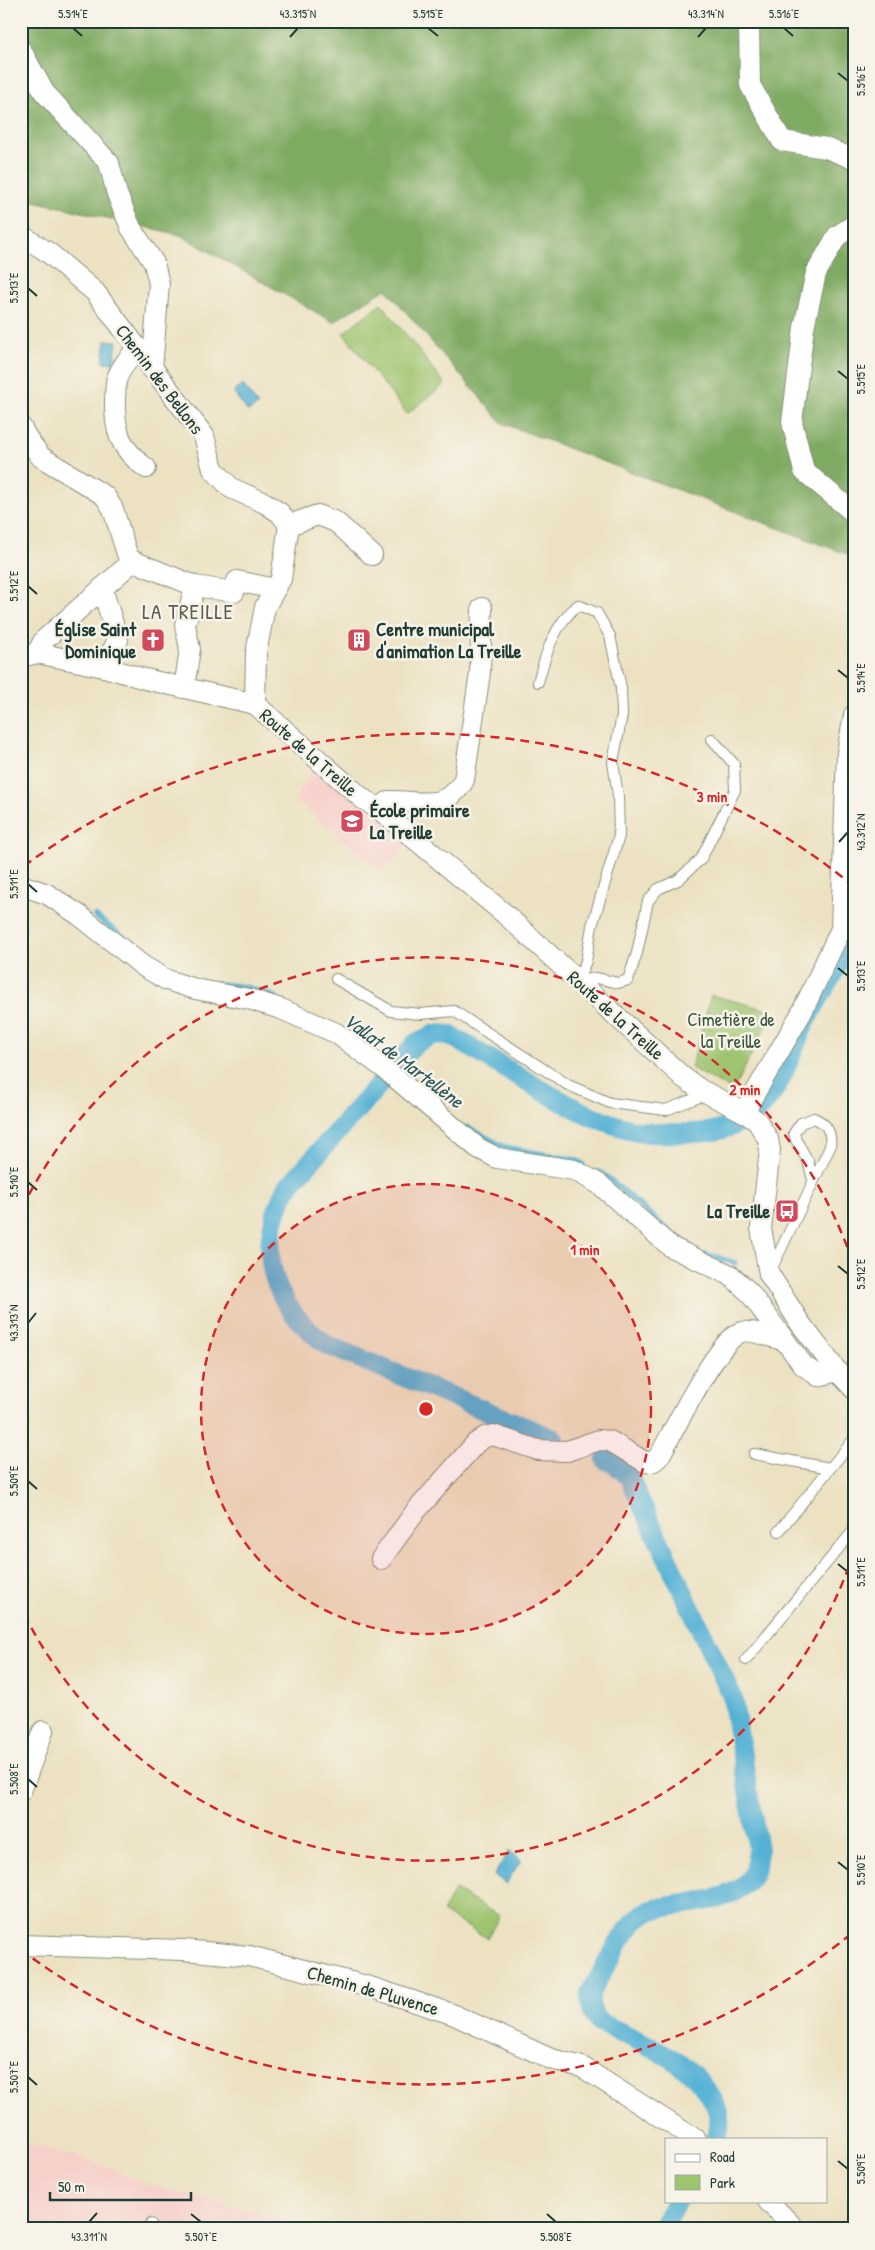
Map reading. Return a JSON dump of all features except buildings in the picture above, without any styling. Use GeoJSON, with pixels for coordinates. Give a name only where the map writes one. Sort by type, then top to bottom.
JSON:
{"type":"FeatureCollection","features":[{"type":"Feature","properties":{"kind":"street"},"geometry":{"type":"LineString","coordinates":[[749,21],[750,85],[782,141],[826,148],[854,159]]}},
{"type":"Feature","properties":{"kind":"street"},"geometry":{"type":"LineString","coordinates":[[21,50],[44,92],[109,163],[117,194],[131,228],[154,263],[159,284],[152,368]]}},
{"type":"Feature","properties":{"kind":"street"},"geometry":{"type":"LineString","coordinates":[[854,225],[837,236],[816,273],[804,327],[792,422],[804,471],[854,513]]}},
{"type":"Feature","properties":{"kind":"street","name":"Chemin des Bellons"},"geometry":{"type":"LineString","coordinates":[[21,234],[49,253],[95,292],[204,436],[213,469],[231,488],[265,503],[280,513],[289,525]]}},
{"type":"Feature","properties":{"kind":"street"},"geometry":{"type":"LineString","coordinates":[[137,349],[126,362],[116,379],[114,418],[120,438],[130,456],[146,468]]}},
{"type":"Feature","properties":{"kind":"street"},"geometry":{"type":"LineString","coordinates":[[21,427],[41,457],[104,496],[113,509],[128,557],[133,562],[195,586],[275,589]]}},
{"type":"Feature","properties":{"kind":"street"},"geometry":{"type":"LineString","coordinates":[[29,655],[104,667],[255,704],[256,653],[265,607],[281,579],[289,525],[318,515],[336,522],[372,555]]}},
{"type":"Feature","properties":{"kind":"street"},"geometry":{"type":"LineString","coordinates":[[29,655],[133,562]]}},
{"type":"Feature","properties":{"kind":"street"},"geometry":{"type":"LineString","coordinates":[[184,688],[190,649],[185,625],[195,586]]}},
{"type":"Feature","properties":{"kind":"street"},"geometry":{"type":"LineString","coordinates":[[102,588],[118,640],[104,667]]}},
{"type":"Feature","properties":{"kind":"street"},"geometry":{"type":"LineString","coordinates":[[379,809],[388,800],[431,803],[445,799],[456,793],[464,780],[480,672],[482,608]]}},
{"type":"Feature","properties":{"kind":"street","name":"Route de la Treille"},"geometry":{"type":"LineString","coordinates":[[255,704],[363,799],[379,809],[506,915],[684,1078],[707,1094],[747,1115]]}},
{"type":"Feature","properties":{"kind":"street"},"geometry":{"type":"LineString","coordinates":[[854,715],[847,753],[841,928],[802,1012],[747,1115],[768,1139],[770,1150],[761,1228],[769,1274],[800,1323],[837,1372],[854,1388]]}},
{"type":"Feature","properties":{"kind":"street"},"geometry":{"type":"LineString","coordinates":[[21,885],[47,894],[71,910],[143,966],[166,980],[195,989],[249,999],[281,1009],[336,1033],[385,1069],[478,1148],[496,1158],[574,1170],[599,1184],[671,1247],[730,1275],[749,1292],[803,1365],[818,1376],[837,1372]]}},
{"type":"Feature","properties":{"kind":"street"},"geometry":{"type":"LineString","coordinates":[[380,1559],[416,1512],[476,1443],[485,1437],[501,1436],[538,1450],[567,1451],[599,1440],[610,1441],[645,1462],[655,1461],[711,1363],[738,1333],[746,1331],[783,1340]]}},
{"type":"Feature","properties":{"kind":"street"},"geometry":{"type":"LineString","coordinates":[[21,1792],[43,1732]]}},
{"type":"Feature","properties":{"kind":"street","name":"Chemin de Pluvence"},"geometry":{"type":"LineString","coordinates":[[21,1945],[183,1950],[250,1956],[370,1987],[452,2014],[551,2059],[582,2067],[693,2138]]}},
{"type":"Feature","properties":{"kind":"street"},"geometry":{"type":"LineString","coordinates":[[769,2202],[795,2229]]}},
{"type":"Feature","properties":{"kind":"lane"},"geometry":{"type":"LineString","coordinates":[[538,682],[547,651],[565,616],[578,605],[597,613],[610,636],[621,688],[622,715],[613,762],[618,796],[619,836],[592,926],[586,961],[578,981]]}},
{"type":"Feature","properties":{"kind":"lane"},"geometry":{"type":"LineString","coordinates":[[578,981],[597,978],[618,983],[628,980],[637,953],[648,901],[658,889],[678,880],[701,859],[734,790],[734,764],[712,739]]}},
{"type":"Feature","properties":{"kind":"lane"},"geometry":{"type":"LineString","coordinates":[[336,980],[391,1011],[420,1014],[454,1011],[568,1085],[610,1103],[666,1110],[707,1094]]}},
{"type":"Feature","properties":{"kind":"lane"},"geometry":{"type":"LineString","coordinates":[[769,1274],[830,1147],[831,1141],[828,1127],[814,1118],[801,1123],[794,1133],[808,1161],[813,1180]]}},
{"type":"Feature","properties":{"kind":"lane"},"geometry":{"type":"LineString","coordinates":[[780,1531],[854,1439]]}},
{"type":"Feature","properties":{"kind":"lane"},"geometry":{"type":"LineString","coordinates":[[754,1454],[830,1468]]}},
{"type":"Feature","properties":{"kind":"lane"},"geometry":{"type":"LineString","coordinates":[[746,1660],[854,1530]]}},
{"type":"Feature","properties":{"kind":"shaded area","name":"École primaire La Treille"},"geometry":{"type":"Polygon","coordinates":[[[316,764],[409,843],[383,872],[295,800],[316,764]]]}},
{"type":"Feature","properties":{"kind":"shaded area"},"geometry":{"type":"Polygon","coordinates":[[[21,2141],[108,2167],[157,2187],[259,2212],[310,2229],[21,2229],[21,2141]]]}},
{"type":"Feature","properties":{"kind":"green space"},"geometry":{"type":"Polygon","coordinates":[[[21,21],[854,21],[854,557],[502,423],[386,289],[333,322],[180,235],[21,198],[21,21]]]}},
{"type":"Feature","properties":{"kind":"green space"},"geometry":{"type":"Polygon","coordinates":[[[381,303],[445,384],[407,414],[343,333],[381,303]]]}},
{"type":"Feature","properties":{"kind":"green space","name":"Cimetière de la Treille"},"geometry":{"type":"Polygon","coordinates":[[[711,995],[773,1011],[733,1091],[691,1068],[711,995]]]}},
{"type":"Feature","properties":{"kind":"green space"},"geometry":{"type":"Polygon","coordinates":[[[455,1890],[500,1916],[487,1938],[442,1912],[455,1890]]]}},
{"type":"Feature","properties":{"kind":"water"},"geometry":{"type":"Polygon","coordinates":[[[106,340],[117,341],[114,363],[103,362],[106,340]]]}},
{"type":"Feature","properties":{"kind":"water"},"geometry":{"type":"Polygon","coordinates":[[[243,385],[258,405],[248,412],[233,392],[243,385]]]}},
{"type":"Feature","properties":{"kind":"water"},"geometry":{"type":"Polygon","coordinates":[[[509,1851],[521,1860],[506,1884],[494,1875],[509,1851]]]}},
{"type":"Feature","properties":{"kind":"waterway","name":"Vallat de Martellène"},"geometry":{"type":"LineString","coordinates":[[95,916],[168,970]]}},
{"type":"Feature","properties":{"kind":"waterway"},"geometry":{"type":"LineString","coordinates":[[554,1439],[327,1345],[308,1329],[292,1312],[281,1294],[274,1275],[270,1255],[271,1233],[277,1211],[287,1188],[416,1043],[435,1034],[449,1035],[562,1102],[609,1123],[640,1132],[654,1133],[710,1132],[738,1124],[755,1113],[775,1089],[808,1016],[841,959],[852,930],[854,916]]}},
{"type":"Feature","properties":{"kind":"waterway","name":"Vallat de Martellène"},"geometry":{"type":"LineString","coordinates":[[215,983],[247,987],[276,997]]}},
{"type":"Feature","properties":{"kind":"waterway","name":"Vallat de Martellène"},"geometry":{"type":"LineString","coordinates":[[467,1127],[504,1147],[576,1160],[583,1164]]}},
{"type":"Feature","properties":{"kind":"waterway","name":"Vallat de Martellène"},"geometry":{"type":"LineString","coordinates":[[598,1172],[607,1177],[676,1237],[690,1246]]}},
{"type":"Feature","properties":{"kind":"waterway","name":"Vallat de Martellène"},"geometry":{"type":"LineString","coordinates":[[707,1254],[735,1263]]}},
{"type":"Feature","properties":{"kind":"waterway"},"geometry":{"type":"LineString","coordinates":[[606,1460],[615,1464],[629,1477],[732,1696],[758,1849],[754,1872],[746,1884],[737,1890],[705,1901],[653,1910],[643,1914],[636,1920],[614,1950],[590,1993],[590,2006],[601,2023],[665,2055],[692,2074],[709,2094],[715,2105],[719,2116],[719,2128],[715,2138]]}},
{"type":"Feature","properties":{"kind":"waterway"},"geometry":{"type":"LineString","coordinates":[[660,2229],[676,2202]]}},
{"type":"Feature","properties":{"kind":"place","name":"Église Saint Dominique"},"geometry":{"type":"Point","coordinates":[153,640]}},
{"type":"Feature","properties":{"kind":"place","name":"Centre municipal d'animation La Treille"},"geometry":{"type":"Point","coordinates":[359,640]}},
{"type":"Feature","properties":{"kind":"place","name":"École primaire La Treille"},"geometry":{"type":"Point","coordinates":[352,821]}},
{"type":"Feature","properties":{"kind":"place","name":"La Treille"},"geometry":{"type":"Point","coordinates":[787,1211]}},
{"type":"Feature","properties":{"kind":"district","name":"LA TREILLE"},"geometry":{"type":"Point","coordinates":[188,611]}}]}
